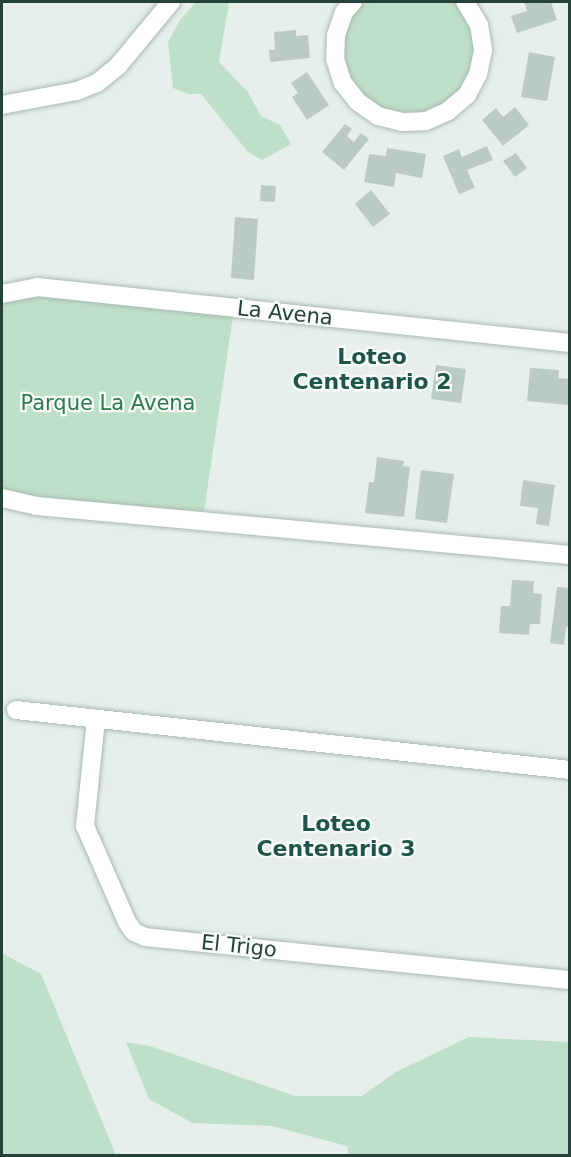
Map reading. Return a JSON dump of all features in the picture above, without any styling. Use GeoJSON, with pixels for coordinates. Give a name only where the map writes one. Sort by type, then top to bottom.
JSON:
{"type":"FeatureCollection","features":[{"type":"Feature","properties":{"kind":"street"},"geometry":{"type":"LineString","coordinates":[[2,105],[77,91],[97,83],[118,66],[171,2]]}},
{"type":"Feature","properties":{"kind":"street"},"geometry":{"type":"LineString","coordinates":[[353,2],[344,12],[336,35],[335,59],[343,82],[358,102],[371,111],[402,122],[426,121],[448,111],[466,95],[478,74],[483,50],[479,25],[465,2]]}},
{"type":"Feature","properties":{"kind":"street","name":"La Avena"},"geometry":{"type":"LineString","coordinates":[[2,294],[37,287],[570,343]]}},
{"type":"Feature","properties":{"kind":"street"},"geometry":{"type":"LineString","coordinates":[[2,498],[37,506],[570,555]]}},
{"type":"Feature","properties":{"kind":"street"},"geometry":{"type":"LineString","coordinates":[[16,710],[570,770]]}},
{"type":"Feature","properties":{"kind":"street","name":"El Trigo"},"geometry":{"type":"LineString","coordinates":[[96,719],[85,826],[127,922],[135,932],[145,937],[570,980]]}},
{"type":"Feature","properties":{"kind":"green space"},"geometry":{"type":"Polygon","coordinates":[[[196,2],[237,2],[229,3],[219,62],[248,92],[261,116],[280,125],[291,144],[262,160],[248,152],[201,94],[188,94],[173,88],[168,42],[180,20],[196,2]]]}},
{"type":"Feature","properties":{"kind":"green space"},"geometry":{"type":"Polygon","coordinates":[[[362,2],[456,2],[464,10],[474,33],[475,58],[462,89],[437,110],[409,116],[388,113],[358,92],[349,79],[342,46],[346,23],[362,2]]]}},
{"type":"Feature","properties":{"kind":"green space","name":"Parque La Avena"},"geometry":{"type":"Polygon","coordinates":[[[37,292],[233,316],[204,511],[37,501],[2,491],[2,299],[37,292]]]}},
{"type":"Feature","properties":{"kind":"green space"},"geometry":{"type":"Polygon","coordinates":[[[2,953],[41,974],[116,1155],[2,1155],[2,953]]]}},
{"type":"Feature","properties":{"kind":"green space"},"geometry":{"type":"Polygon","coordinates":[[[469,1037],[569,1042],[569,1155],[349,1155],[347,1146],[272,1126],[192,1123],[149,1099],[126,1042],[150,1046],[295,1096],[362,1096],[396,1072],[469,1037]]]}},
{"type":"Feature","properties":{"kind":"building"},"geometry":{"type":"Polygon","coordinates":[[[524,2],[551,2],[557,20],[517,33],[511,16],[527,11],[524,2]]]}},
{"type":"Feature","properties":{"kind":"building"},"geometry":{"type":"Polygon","coordinates":[[[296,30],[296,36],[308,35],[310,58],[270,62],[269,50],[275,50],[274,32],[296,30]]]}},
{"type":"Feature","properties":{"kind":"building"},"geometry":{"type":"Polygon","coordinates":[[[529,52],[555,57],[547,101],[521,97],[529,52]]]}},
{"type":"Feature","properties":{"kind":"building"},"geometry":{"type":"Polygon","coordinates":[[[307,72],[329,105],[307,120],[292,97],[298,93],[291,83],[307,72]]]}},
{"type":"Feature","properties":{"kind":"building"},"geometry":{"type":"Polygon","coordinates":[[[515,107],[529,125],[503,146],[482,120],[496,108],[503,117],[515,107]]]}},
{"type":"Feature","properties":{"kind":"building"},"geometry":{"type":"Polygon","coordinates":[[[345,124],[352,129],[347,136],[354,142],[361,133],[369,139],[344,170],[322,152],[345,124]]]}},
{"type":"Feature","properties":{"kind":"building"},"geometry":{"type":"Polygon","coordinates":[[[487,146],[493,160],[467,170],[475,188],[459,194],[443,156],[459,149],[462,157],[487,146]]]}},
{"type":"Feature","properties":{"kind":"building"},"geometry":{"type":"Polygon","coordinates":[[[387,148],[426,154],[422,178],[396,173],[394,187],[364,182],[369,154],[386,156],[387,148]]]}},
{"type":"Feature","properties":{"kind":"building"},"geometry":{"type":"Polygon","coordinates":[[[516,153],[527,168],[515,177],[503,161],[516,153]]]}},
{"type":"Feature","properties":{"kind":"building"},"geometry":{"type":"Polygon","coordinates":[[[261,185],[276,186],[275,202],[260,201],[261,185]]]}},
{"type":"Feature","properties":{"kind":"building"},"geometry":{"type":"Polygon","coordinates":[[[371,190],[390,214],[373,227],[355,204],[371,190]]]}},
{"type":"Feature","properties":{"kind":"building"},"geometry":{"type":"Polygon","coordinates":[[[235,217],[258,219],[254,280],[231,278],[235,217]]]}},
{"type":"Feature","properties":{"kind":"building"},"geometry":{"type":"Polygon","coordinates":[[[436,365],[466,369],[461,403],[431,399],[436,365]]]}},
{"type":"Feature","properties":{"kind":"building"},"geometry":{"type":"Polygon","coordinates":[[[530,368],[559,370],[558,378],[570,379],[569,405],[527,401],[530,368]]]}},
{"type":"Feature","properties":{"kind":"building"},"geometry":{"type":"Polygon","coordinates":[[[377,457],[404,461],[403,466],[410,467],[404,517],[365,513],[369,482],[374,482],[377,457]]]}},
{"type":"Feature","properties":{"kind":"building"},"geometry":{"type":"Polygon","coordinates":[[[421,470],[454,474],[447,523],[415,519],[421,470]]]}},
{"type":"Feature","properties":{"kind":"building"},"geometry":{"type":"Polygon","coordinates":[[[523,480],[555,485],[549,526],[536,524],[538,508],[520,506],[523,480]]]}},
{"type":"Feature","properties":{"kind":"building"},"geometry":{"type":"Polygon","coordinates":[[[512,580],[534,581],[533,593],[542,594],[540,624],[530,624],[529,635],[499,633],[501,606],[510,606],[512,580]]]}},
{"type":"Feature","properties":{"kind":"building"},"geometry":{"type":"Polygon","coordinates":[[[557,587],[570,588],[570,627],[566,627],[564,645],[550,643],[557,587]]]}},
{"type":"Feature","properties":{"kind":"district","name":"Loteo Centenario 2"},"geometry":{"type":"Point","coordinates":[372,368]}},
{"type":"Feature","properties":{"kind":"district","name":"Loteo Centenario 3"},"geometry":{"type":"Point","coordinates":[336,836]}}]}
